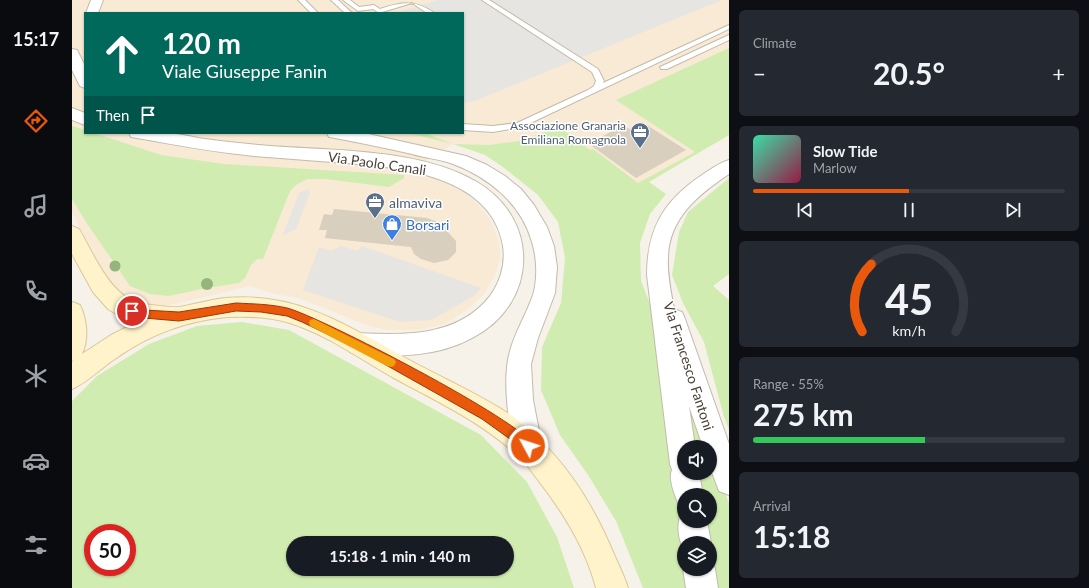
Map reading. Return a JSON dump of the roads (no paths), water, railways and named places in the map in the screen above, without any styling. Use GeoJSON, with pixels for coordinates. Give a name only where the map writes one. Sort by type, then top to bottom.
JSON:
{"type":"FeatureCollection","features":[{"type":"Feature","properties":{"kind":"main road"},"geometry":{"type":"LineString","coordinates":[[72,234],[105,292],[122,307],[144,314],[179,316],[236,307],[287,312],[358,344],[486,415],[510,430],[528,446],[555,479],[586,525],[612,588]]}},
{"type":"Feature","properties":{"kind":"main road"},"geometry":{"type":"LineString","coordinates":[[72,312],[75,323],[72,350]]}},
{"type":"Feature","properties":{"kind":"main road"},"geometry":{"type":"LineString","coordinates":[[72,377],[94,359],[127,338],[179,316]]}},
{"type":"Feature","properties":{"kind":"street"},"geometry":{"type":"LineString","coordinates":[[92,12],[97,0]]}},
{"type":"Feature","properties":{"kind":"street"},"geometry":{"type":"LineString","coordinates":[[72,53],[84,81]]}},
{"type":"Feature","properties":{"kind":"street"},"geometry":{"type":"LineString","coordinates":[[72,113],[84,119]]}},
{"type":"Feature","properties":{"kind":"street","name":"Via Paolo Canali"},"geometry":{"type":"LineString","coordinates":[[143,134],[218,146],[402,163],[434,171],[453,178],[474,189],[486,198],[496,208],[508,228],[513,248],[513,268],[510,279],[501,297],[492,309],[474,325],[448,338],[409,346],[358,344]]}},
{"type":"Feature","properties":{"kind":"street"},"geometry":{"type":"LineString","coordinates":[[251,134],[413,148]]}},
{"type":"Feature","properties":{"kind":"street","name":"Via Paolo Canali"},"geometry":{"type":"LineString","coordinates":[[340,134],[413,148],[459,160],[488,174],[514,192],[531,214],[543,239],[547,264],[544,292],[521,354],[519,371],[520,401],[528,446]]}},
{"type":"Feature","properties":{"kind":"street","name":"Via Francesco Fantoni"},"geometry":{"type":"LineString","coordinates":[[681,440],[658,274],[658,253],[668,220],[678,205],[702,182],[729,166]]}},
{"type":"Feature","properties":{"kind":"street","name":"Via Francesco Fantoni"},"geometry":{"type":"LineString","coordinates":[[658,274],[705,416],[729,480]]}},
{"type":"Feature","properties":{"kind":"street"},"geometry":{"type":"LineString","coordinates":[[701,576],[702,588]]}},
{"type":"Feature","properties":{"kind":"lane"},"geometry":{"type":"LineString","coordinates":[[334,0],[348,12]]}},
{"type":"Feature","properties":{"kind":"lane"},"geometry":{"type":"LineString","coordinates":[[346,0],[358,9],[374,7],[379,11],[413,1],[430,12]]}},
{"type":"Feature","properties":{"kind":"lane"},"geometry":{"type":"LineString","coordinates":[[485,0],[595,71],[600,82],[597,87],[586,94]]}},
{"type":"Feature","properties":{"kind":"lane"},"geometry":{"type":"LineString","coordinates":[[299,2],[304,12]]}},
{"type":"Feature","properties":{"kind":"lane"},"geometry":{"type":"LineString","coordinates":[[299,2],[314,12]]}},
{"type":"Feature","properties":{"kind":"lane"},"geometry":{"type":"LineString","coordinates":[[464,127],[493,129],[519,125],[729,27]]}},
{"type":"Feature","properties":{"kind":"lane"},"geometry":{"type":"LineString","coordinates":[[464,132],[481,135],[498,134],[523,129],[729,37]]}},
{"type":"Feature","properties":{"kind":"place","name":"Associazione Granaria Emiliana Romagnola"},"geometry":{"type":"Point","coordinates":[640,149]}},
{"type":"Feature","properties":{"kind":"place","name":"almaviva"},"geometry":{"type":"Point","coordinates":[375,219]}},
{"type":"Feature","properties":{"kind":"place","name":"Borsari"},"geometry":{"type":"Point","coordinates":[392,241]}}]}
